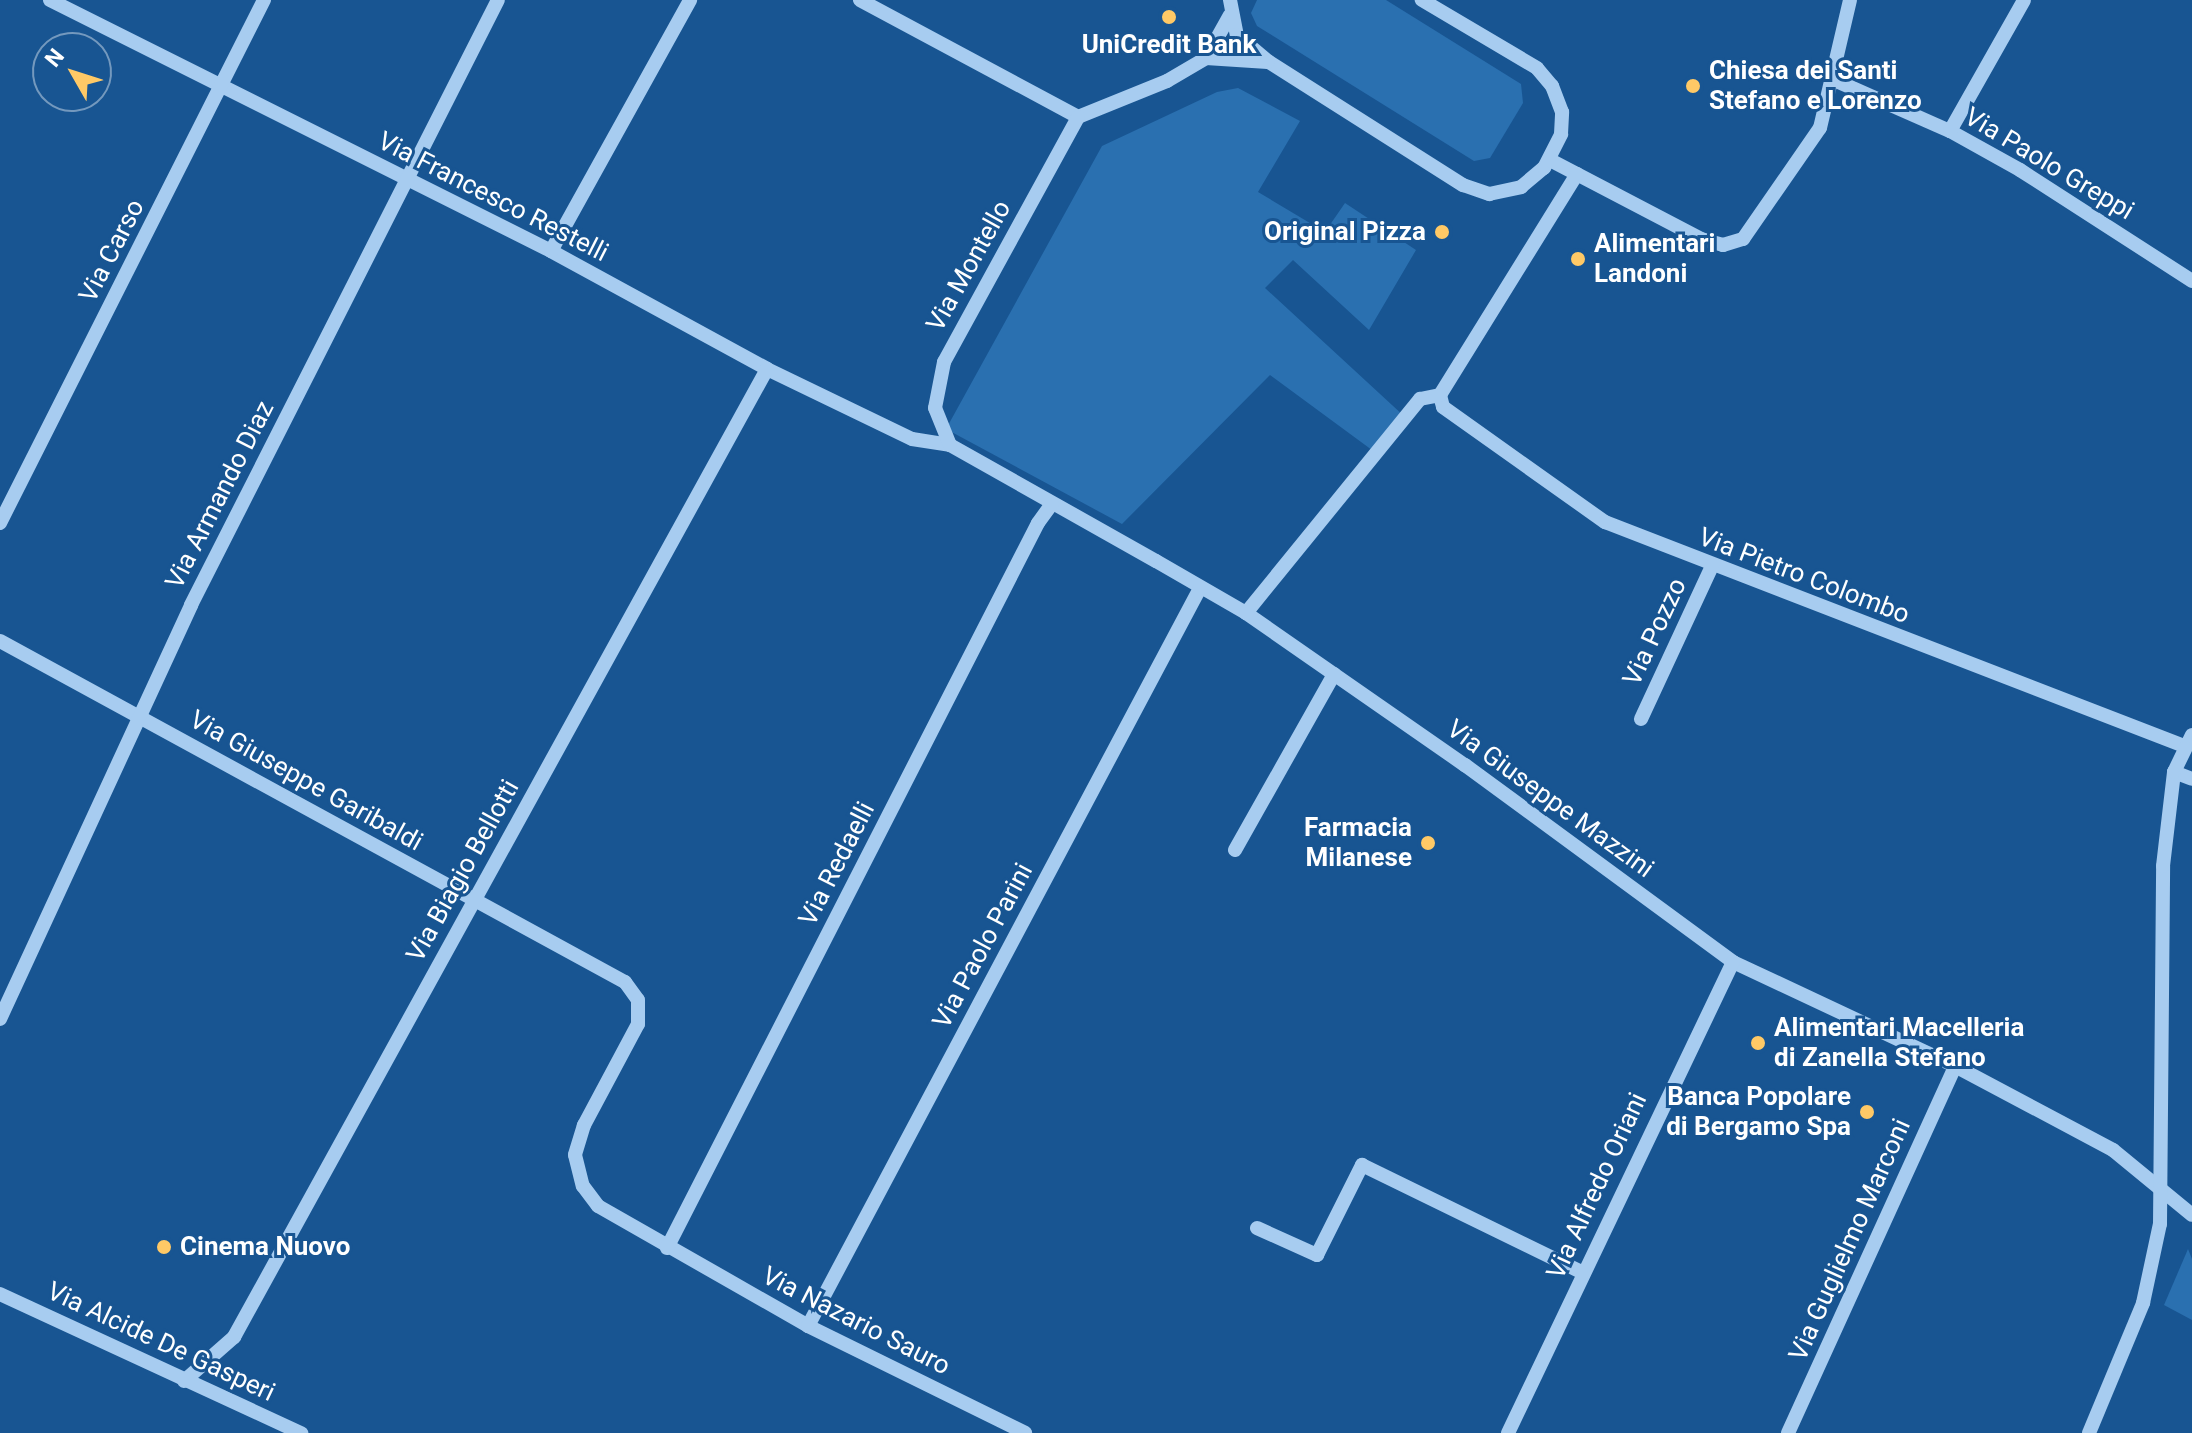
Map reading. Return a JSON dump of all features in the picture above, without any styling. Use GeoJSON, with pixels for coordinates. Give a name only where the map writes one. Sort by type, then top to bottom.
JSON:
{"type":"FeatureCollection","features":[{"type":"Feature","properties":{"kind":"street","name":"Via Francesco Restelli"},"geometry":{"type":"LineString","coordinates":[[50,0],[551,251],[767,369],[912,439]]}},
{"type":"Feature","properties":{"kind":"street","name":"Via Carso"},"geometry":{"type":"LineString","coordinates":[[0,523],[264,0]]}},
{"type":"Feature","properties":{"kind":"street","name":"Via Armando Diaz"},"geometry":{"type":"LineString","coordinates":[[0,1019],[138,715],[498,0]]}},
{"type":"Feature","properties":{"kind":"street"},"geometry":{"type":"LineString","coordinates":[[551,251],[690,0]]}},
{"type":"Feature","properties":{"kind":"street"},"geometry":{"type":"LineString","coordinates":[[860,0],[1078,117],[1167,81],[1206,58],[1269,62]]}},
{"type":"Feature","properties":{"kind":"street"},"geometry":{"type":"LineString","coordinates":[[1230,7],[1237,35],[1269,62],[1481,193],[1513,191],[1550,160],[1562,119],[1549,79],[1422,0]]}},
{"type":"Feature","properties":{"kind":"street"},"geometry":{"type":"LineString","coordinates":[[1550,160],[1701,239],[1730,244],[1750,233],[1814,140],[1850,0]]}},
{"type":"Feature","properties":{"kind":"street"},"geometry":{"type":"LineString","coordinates":[[1950,131],[2024,0]]}},
{"type":"Feature","properties":{"kind":"street"},"geometry":{"type":"LineString","coordinates":[[1206,58],[1230,7]]}},
{"type":"Feature","properties":{"kind":"street","name":"Via Paolo Greppi"},"geometry":{"type":"LineString","coordinates":[[1832,79],[1950,131],[2192,281]]}},
{"type":"Feature","properties":{"kind":"street","name":"Via Montello"},"geometry":{"type":"LineString","coordinates":[[950,445],[935,408],[944,362],[1078,117]]}},
{"type":"Feature","properties":{"kind":"street"},"geometry":{"type":"LineString","coordinates":[[1246,613],[1420,399],[1440,395],[1577,174]]}},
{"type":"Feature","properties":{"kind":"street","name":"Via Biagio Bellotti"},"geometry":{"type":"LineString","coordinates":[[184,1381],[234,1337],[767,369]]}},
{"type":"Feature","properties":{"kind":"street","name":"Via Pietro Colombo"},"geometry":{"type":"LineString","coordinates":[[1440,395],[1443,407],[1605,522],[1712,566],[2188,741]]}},
{"type":"Feature","properties":{"kind":"street","name":"Via Giuseppe Mazzini"},"geometry":{"type":"LineString","coordinates":[[912,439],[950,445],[1246,613],[1733,962],[1955,1066],[2130,1160],[2162,1194],[2192,1215]]}},
{"type":"Feature","properties":{"kind":"street","name":"Via Redaelli"},"geometry":{"type":"LineString","coordinates":[[667,1248],[1052,504]]}},
{"type":"Feature","properties":{"kind":"street","name":"Via Pozzo"},"geometry":{"type":"LineString","coordinates":[[1641,719],[1712,566]]}},
{"type":"Feature","properties":{"kind":"street","name":"Via Paolo Parini"},"geometry":{"type":"LineString","coordinates":[[808,1326],[1200,588]]}},
{"type":"Feature","properties":{"kind":"street","name":"Via Giuseppe Garibaldi"},"geometry":{"type":"LineString","coordinates":[[0,641],[633,990],[641,1010],[638,1024],[584,1125],[576,1167],[598,1206],[667,1248]]}},
{"type":"Feature","properties":{"kind":"street"},"geometry":{"type":"LineString","coordinates":[[1235,850],[1334,674]]}},
{"type":"Feature","properties":{"kind":"street"},"geometry":{"type":"LineString","coordinates":[[2089,1433],[2143,1303],[2162,1194],[2161,917],[2174,772],[2188,741]]}},
{"type":"Feature","properties":{"kind":"street"},"geometry":{"type":"LineString","coordinates":[[2174,772],[2192,779]]}},
{"type":"Feature","properties":{"kind":"street","name":"Via Alfredo Oriani"},"geometry":{"type":"LineString","coordinates":[[1508,1433],[1733,962]]}},
{"type":"Feature","properties":{"kind":"street","name":"Via Guglielmo Marconi"},"geometry":{"type":"LineString","coordinates":[[1788,1433],[1955,1066]]}},
{"type":"Feature","properties":{"kind":"street"},"geometry":{"type":"LineString","coordinates":[[1257,1228],[1317,1255],[1362,1165],[1583,1273]]}},
{"type":"Feature","properties":{"kind":"street","name":"Via Nazario Sauro"},"geometry":{"type":"LineString","coordinates":[[667,1248],[808,1326],[1025,1433]]}},
{"type":"Feature","properties":{"kind":"street","name":"Via Alcide De Gasperi"},"geometry":{"type":"LineString","coordinates":[[0,1294],[301,1433]]}},
{"type":"Feature","properties":{"kind":"shaded area"},"geometry":{"type":"Polygon","coordinates":[[[1257,0],[1386,0],[1521,84],[1523,103],[1490,158],[1474,161],[1257,26],[1251,13],[1257,0]]]}},
{"type":"Feature","properties":{"kind":"shaded area"},"geometry":{"type":"Polygon","coordinates":[[[1238,88],[1300,121],[1258,192],[1325,232],[1345,203],[1416,250],[1369,330],[1293,260],[1265,288],[1405,417],[1376,453],[1270,375],[1122,524],[946,429],[1102,146],[1217,92],[1238,88]]]}},
{"type":"Feature","properties":{"kind":"shaded area"},"geometry":{"type":"Polygon","coordinates":[[[2188,1249],[2192,1259],[2192,1320],[2164,1305],[2188,1249]]]}},
{"type":"Feature","properties":{"kind":"place","name":"UniCredit Bank"},"geometry":{"type":"Point","coordinates":[1169,17]}},
{"type":"Feature","properties":{"kind":"place","name":"Chiesa dei Santi Stefano e Lorenzo"},"geometry":{"type":"Point","coordinates":[1693,86]}},
{"type":"Feature","properties":{"kind":"place","name":"Original Pizza"},"geometry":{"type":"Point","coordinates":[1442,232]}},
{"type":"Feature","properties":{"kind":"place","name":"Alimentari Landoni"},"geometry":{"type":"Point","coordinates":[1578,259]}},
{"type":"Feature","properties":{"kind":"place","name":"Farmacia Milanese"},"geometry":{"type":"Point","coordinates":[1428,843]}},
{"type":"Feature","properties":{"kind":"place","name":"Alimentari Macelleria di Zanella Stefano"},"geometry":{"type":"Point","coordinates":[1758,1043]}},
{"type":"Feature","properties":{"kind":"place","name":"Banca Popolare di Bergamo Spa"},"geometry":{"type":"Point","coordinates":[1867,1112]}},
{"type":"Feature","properties":{"kind":"place","name":"Cinema Nuovo"},"geometry":{"type":"Point","coordinates":[164,1247]}}]}
